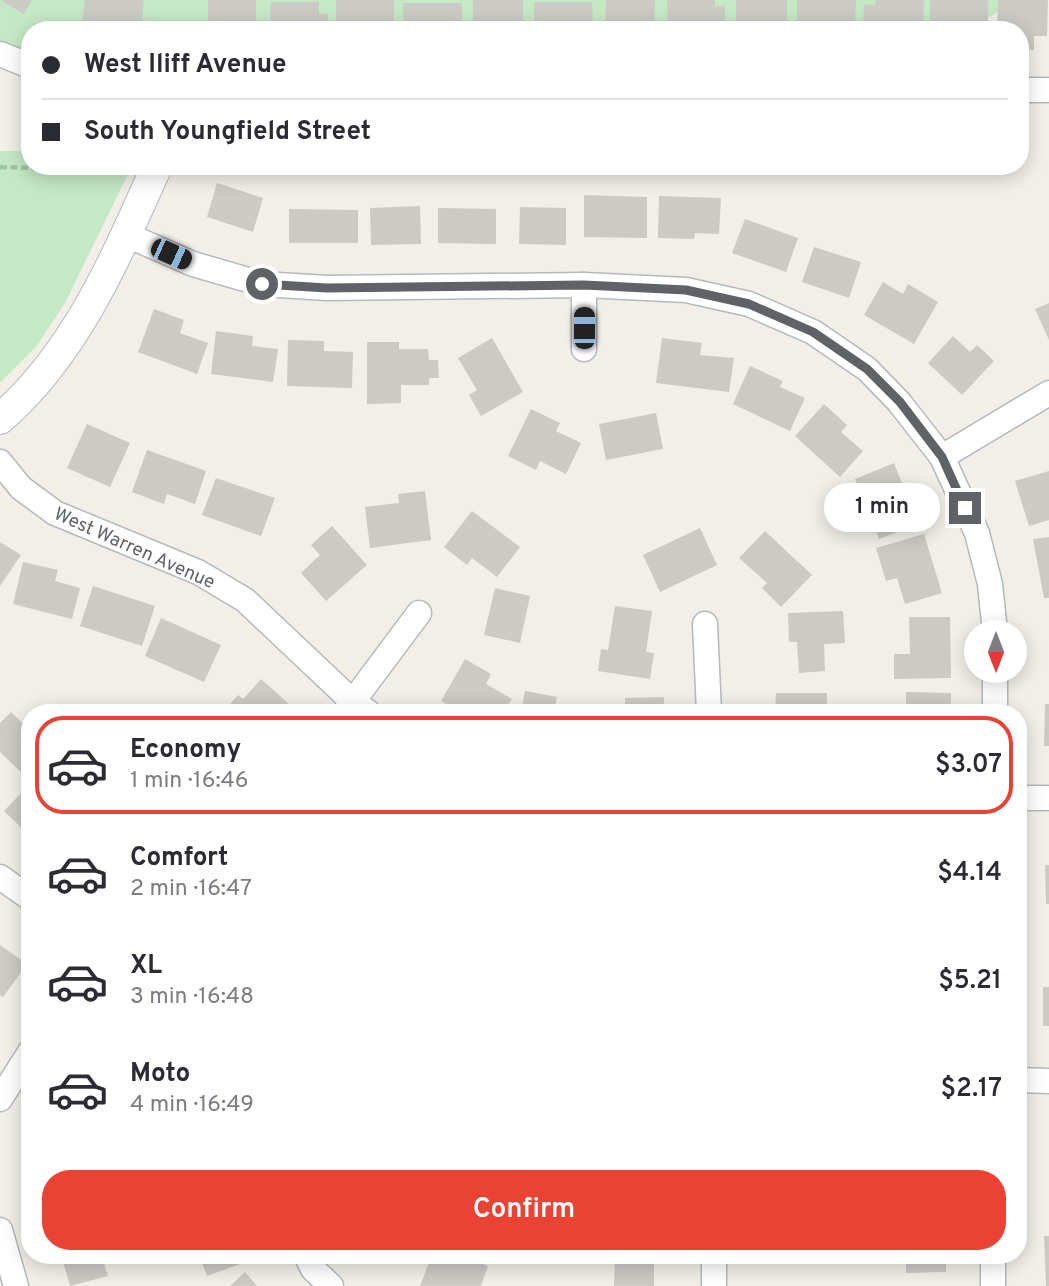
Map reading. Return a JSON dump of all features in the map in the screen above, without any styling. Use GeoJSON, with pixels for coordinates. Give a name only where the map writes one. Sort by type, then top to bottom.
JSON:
{"type":"FeatureCollection","features":[{"type":"Feature","properties":{"kind":"street"},"geometry":{"type":"LineString","coordinates":[[0,54],[21,62]]}},
{"type":"Feature","properties":{"kind":"street"},"geometry":{"type":"LineString","coordinates":[[1029,90],[1049,90]]}},
{"type":"Feature","properties":{"kind":"street"},"geometry":{"type":"LineString","coordinates":[[0,419],[49,368],[85,315],[127,235],[152,175]]}},
{"type":"Feature","properties":{"kind":"street"},"geometry":{"type":"LineString","coordinates":[[127,235],[193,264],[262,284],[327,288],[584,285],[686,290],[749,304],[813,332],[867,369],[900,402],[942,457],[977,533],[990,584],[994,620]]}},
{"type":"Feature","properties":{"kind":"street"},"geometry":{"type":"LineString","coordinates":[[584,285],[584,349]]}},
{"type":"Feature","properties":{"kind":"street"},"geometry":{"type":"LineString","coordinates":[[942,457],[1049,393]]}},
{"type":"Feature","properties":{"kind":"street","name":"West Warren Avenue"},"geometry":{"type":"LineString","coordinates":[[0,462],[21,488],[55,513],[198,572],[244,600],[351,704]]}},
{"type":"Feature","properties":{"kind":"street"},"geometry":{"type":"LineString","coordinates":[[359,704],[419,613]]}},
{"type":"Feature","properties":{"kind":"street"},"geometry":{"type":"LineString","coordinates":[[705,624],[709,704]]}},
{"type":"Feature","properties":{"kind":"street"},"geometry":{"type":"LineString","coordinates":[[995,683],[995,704]]}},
{"type":"Feature","properties":{"kind":"street"},"geometry":{"type":"LineString","coordinates":[[1027,798],[1049,798]]}},
{"type":"Feature","properties":{"kind":"street"},"geometry":{"type":"LineString","coordinates":[[0,877],[21,892]]}},
{"type":"Feature","properties":{"kind":"street"},"geometry":{"type":"LineString","coordinates":[[0,1099],[21,1066]]}},
{"type":"Feature","properties":{"kind":"street"},"geometry":{"type":"LineString","coordinates":[[1027,1080],[1049,1081]]}},
{"type":"Feature","properties":{"kind":"street"},"geometry":{"type":"LineString","coordinates":[[0,1230],[16,1286]]}},
{"type":"Feature","properties":{"kind":"street"},"geometry":{"type":"LineString","coordinates":[[310,1264],[331,1286]]}},
{"type":"Feature","properties":{"kind":"street"},"geometry":{"type":"LineString","coordinates":[[714,1264],[714,1286]]}},
{"type":"Feature","properties":{"kind":"street"},"geometry":{"type":"LineString","coordinates":[[993,1264],[993,1286]]}},
{"type":"Feature","properties":{"kind":"path"},"geometry":{"type":"LineString","coordinates":[[0,167],[21,167]]}},
{"type":"Feature","properties":{"kind":"green space"},"geometry":{"type":"Polygon","coordinates":[[[0,0],[1021,0],[981,21],[21,21],[21,67],[0,67],[0,0]]]}},
{"type":"Feature","properties":{"kind":"green space"},"geometry":{"type":"Polygon","coordinates":[[[0,151],[21,151],[21,175],[128,175],[65,303],[36,347],[0,383],[0,151]]]}},
{"type":"Feature","properties":{"kind":"building"},"geometry":{"type":"Polygon","coordinates":[[[1,0],[32,0],[24,14],[1,0]]]}},
{"type":"Feature","properties":{"kind":"building"},"geometry":{"type":"Polygon","coordinates":[[[85,0],[144,0],[142,20],[150,21],[82,21],[85,0]]]}},
{"type":"Feature","properties":{"kind":"building"},"geometry":{"type":"Polygon","coordinates":[[[208,0],[256,0],[256,21],[208,21],[208,0]]]}},
{"type":"Feature","properties":{"kind":"building"},"geometry":{"type":"Polygon","coordinates":[[[336,0],[394,0],[394,21],[336,21],[336,0]]]}},
{"type":"Feature","properties":{"kind":"building"},"geometry":{"type":"Polygon","coordinates":[[[473,0],[523,0],[523,21],[473,21],[473,0]]]}},
{"type":"Feature","properties":{"kind":"building"},"geometry":{"type":"Polygon","coordinates":[[[606,0],[655,0],[654,21],[605,21],[606,0]]]}},
{"type":"Feature","properties":{"kind":"building"},"geometry":{"type":"Polygon","coordinates":[[[667,0],[715,0],[715,6],[725,6],[725,21],[668,21],[667,0]]]}},
{"type":"Feature","properties":{"kind":"building"},"geometry":{"type":"Polygon","coordinates":[[[736,0],[787,0],[787,21],[736,21],[736,0]]]}},
{"type":"Feature","properties":{"kind":"building"},"geometry":{"type":"Polygon","coordinates":[[[797,0],[856,0],[855,21],[797,21],[797,0]]]}},
{"type":"Feature","properties":{"kind":"building"},"geometry":{"type":"Polygon","coordinates":[[[876,0],[924,0],[923,21],[863,21],[864,4],[875,5],[876,0]]]}},
{"type":"Feature","properties":{"kind":"building"},"geometry":{"type":"Polygon","coordinates":[[[930,0],[988,0],[988,21],[930,21],[930,0]]]}},
{"type":"Feature","properties":{"kind":"building"},"geometry":{"type":"Polygon","coordinates":[[[998,0],[1048,0],[1047,36],[1034,36],[1034,50],[1029,50],[1029,21],[997,21],[998,0]]]}},
{"type":"Feature","properties":{"kind":"building"},"geometry":{"type":"Polygon","coordinates":[[[271,2],[319,2],[319,14],[328,14],[328,21],[270,21],[271,2]]]}},
{"type":"Feature","properties":{"kind":"building"},"geometry":{"type":"Polygon","coordinates":[[[534,2],[592,2],[593,21],[534,21],[534,2]]]}},
{"type":"Feature","properties":{"kind":"building"},"geometry":{"type":"Polygon","coordinates":[[[403,3],[462,3],[462,21],[404,21],[403,3]]]}},
{"type":"Feature","properties":{"kind":"building"},"geometry":{"type":"Polygon","coordinates":[[[217,183],[263,198],[253,232],[207,217],[217,183]]]}},
{"type":"Feature","properties":{"kind":"building"},"geometry":{"type":"Polygon","coordinates":[[[584,195],[647,197],[647,238],[584,237],[584,195]]]}},
{"type":"Feature","properties":{"kind":"building"},"geometry":{"type":"Polygon","coordinates":[[[659,196],[721,198],[719,234],[695,233],[694,239],[658,238],[659,196]]]}},
{"type":"Feature","properties":{"kind":"building"},"geometry":{"type":"Polygon","coordinates":[[[420,206],[421,244],[371,245],[370,208],[420,206]]]}},
{"type":"Feature","properties":{"kind":"building"},"geometry":{"type":"Polygon","coordinates":[[[520,207],[566,208],[566,245],[519,244],[520,207]]]}},
{"type":"Feature","properties":{"kind":"building"},"geometry":{"type":"Polygon","coordinates":[[[438,208],[496,209],[496,244],[438,243],[438,208]]]}},
{"type":"Feature","properties":{"kind":"building"},"geometry":{"type":"Polygon","coordinates":[[[289,209],[358,210],[358,243],[289,243],[289,209]]]}},
{"type":"Feature","properties":{"kind":"building"},"geometry":{"type":"Polygon","coordinates":[[[745,219],[798,238],[786,272],[732,253],[745,219]]]}},
{"type":"Feature","properties":{"kind":"building"},"geometry":{"type":"Polygon","coordinates":[[[814,247],[861,262],[849,298],[802,282],[814,247]]]}},
{"type":"Feature","properties":{"kind":"building"},"geometry":{"type":"Polygon","coordinates":[[[883,282],[903,294],[908,284],[938,302],[914,344],[864,315],[883,282]]]}},
{"type":"Feature","properties":{"kind":"building"},"geometry":{"type":"Polygon","coordinates":[[[1049,303],[1049,340],[1035,309],[1049,303]]]}},
{"type":"Feature","properties":{"kind":"building"},"geometry":{"type":"Polygon","coordinates":[[[154,309],[184,320],[180,333],[208,343],[197,374],[138,352],[154,309]]]}},
{"type":"Feature","properties":{"kind":"building"},"geometry":{"type":"Polygon","coordinates":[[[216,331],[253,336],[252,346],[278,349],[273,382],[211,374],[216,331]]]}},
{"type":"Feature","properties":{"kind":"building"},"geometry":{"type":"Polygon","coordinates":[[[953,336],[970,352],[977,345],[994,361],[962,395],[928,363],[953,336]]]}},
{"type":"Feature","properties":{"kind":"building"},"geometry":{"type":"Polygon","coordinates":[[[492,338],[523,392],[481,416],[469,395],[477,390],[458,358],[492,338]]]}},
{"type":"Feature","properties":{"kind":"building"},"geometry":{"type":"Polygon","coordinates":[[[662,338],[702,343],[700,355],[734,358],[729,392],[656,383],[662,338]]]}},
{"type":"Feature","properties":{"kind":"building"},"geometry":{"type":"Polygon","coordinates":[[[288,340],[324,341],[324,351],[353,352],[352,388],[287,386],[288,340]]]}},
{"type":"Feature","properties":{"kind":"building"},"geometry":{"type":"Polygon","coordinates":[[[367,342],[399,342],[399,349],[428,349],[429,360],[438,360],[439,378],[429,378],[429,385],[401,385],[401,403],[367,404],[367,342]]]}},
{"type":"Feature","properties":{"kind":"building"},"geometry":{"type":"Polygon","coordinates":[[[750,366],[783,381],[780,387],[805,398],[790,431],[733,404],[750,366]]]}},
{"type":"Feature","properties":{"kind":"building"},"geometry":{"type":"Polygon","coordinates":[[[824,404],[847,425],[841,432],[863,451],[840,477],[795,436],[824,404]]]}},
{"type":"Feature","properties":{"kind":"building"},"geometry":{"type":"Polygon","coordinates":[[[531,409],[560,423],[556,431],[581,443],[566,474],[540,461],[536,470],[508,456],[531,409]]]}},
{"type":"Feature","properties":{"kind":"building"},"geometry":{"type":"Polygon","coordinates":[[[656,413],[663,449],[606,460],[599,424],[656,413]]]}},
{"type":"Feature","properties":{"kind":"building"},"geometry":{"type":"Polygon","coordinates":[[[87,424],[130,443],[110,487],[67,468],[87,424]]]}},
{"type":"Feature","properties":{"kind":"building"},"geometry":{"type":"Polygon","coordinates":[[[147,450],[206,471],[195,504],[167,494],[164,504],[132,492],[147,450]]]}},
{"type":"Feature","properties":{"kind":"building"},"geometry":{"type":"Polygon","coordinates":[[[894,463],[918,524],[879,539],[855,479],[894,463]]]}},
{"type":"Feature","properties":{"kind":"building"},"geometry":{"type":"Polygon","coordinates":[[[1049,471],[1049,520],[1029,526],[1015,481],[1049,471]]]}},
{"type":"Feature","properties":{"kind":"building"},"geometry":{"type":"Polygon","coordinates":[[[216,478],[275,498],[261,536],[202,515],[216,478]]]}},
{"type":"Feature","properties":{"kind":"building"},"geometry":{"type":"Polygon","coordinates":[[[425,491],[431,540],[370,548],[365,507],[399,503],[398,494],[425,491]]]}},
{"type":"Feature","properties":{"kind":"building"},"geometry":{"type":"Polygon","coordinates":[[[472,511],[520,547],[497,577],[472,558],[467,565],[444,547],[472,511]]]}},
{"type":"Feature","properties":{"kind":"building"},"geometry":{"type":"Polygon","coordinates":[[[332,526],[367,565],[326,601],[301,573],[320,555],[311,545],[332,526]]]}},
{"type":"Feature","properties":{"kind":"building"},"geometry":{"type":"Polygon","coordinates":[[[700,528],[717,565],[660,592],[643,555],[700,528]]]}},
{"type":"Feature","properties":{"kind":"building"},"geometry":{"type":"Polygon","coordinates":[[[765,531],[812,575],[781,607],[762,588],[767,583],[739,558],[765,531]]]}},
{"type":"Feature","properties":{"kind":"building"},"geometry":{"type":"Polygon","coordinates":[[[924,534],[942,593],[905,604],[897,578],[886,581],[876,548],[924,534]]]}},
{"type":"Feature","properties":{"kind":"building"},"geometry":{"type":"Polygon","coordinates":[[[1049,537],[1049,598],[1044,598],[1033,539],[1049,537]]]}},
{"type":"Feature","properties":{"kind":"building"},"geometry":{"type":"Polygon","coordinates":[[[0,542],[21,555],[0,586],[0,542]]]}},
{"type":"Feature","properties":{"kind":"building"},"geometry":{"type":"Polygon","coordinates":[[[23,562],[58,570],[55,581],[80,588],[72,619],[13,604],[23,562]]]}},
{"type":"Feature","properties":{"kind":"building"},"geometry":{"type":"Polygon","coordinates":[[[93,586],[155,606],[142,646],[80,626],[93,586]]]}},
{"type":"Feature","properties":{"kind":"building"},"geometry":{"type":"Polygon","coordinates":[[[495,588],[530,596],[520,643],[484,635],[495,588]]]}},
{"type":"Feature","properties":{"kind":"building"},"geometry":{"type":"Polygon","coordinates":[[[615,606],[652,611],[646,652],[654,653],[650,679],[598,671],[601,649],[608,650],[615,606]]]}},
{"type":"Feature","properties":{"kind":"building"},"geometry":{"type":"Polygon","coordinates":[[[843,611],[845,643],[824,644],[825,671],[799,673],[797,642],[789,642],[788,613],[843,611]]]}},
{"type":"Feature","properties":{"kind":"building"},"geometry":{"type":"Polygon","coordinates":[[[909,617],[950,617],[951,678],[894,679],[894,654],[910,654],[909,617]]]}},
{"type":"Feature","properties":{"kind":"building"},"geometry":{"type":"Polygon","coordinates":[[[161,618],[221,645],[204,682],[145,656],[161,618]]]}},
{"type":"Feature","properties":{"kind":"building"},"geometry":{"type":"Polygon","coordinates":[[[465,659],[491,674],[486,684],[512,699],[509,704],[447,704],[441,701],[465,659]]]}},
{"type":"Feature","properties":{"kind":"building"},"geometry":{"type":"Polygon","coordinates":[[[261,679],[289,704],[230,704],[238,695],[243,699],[261,679]]]}},
{"type":"Feature","properties":{"kind":"building"},"geometry":{"type":"Polygon","coordinates":[[[525,691],[557,697],[556,704],[523,704],[525,691]]]}},
{"type":"Feature","properties":{"kind":"building"},"geometry":{"type":"Polygon","coordinates":[[[906,692],[951,693],[951,704],[906,704],[906,692]]]}},
{"type":"Feature","properties":{"kind":"building"},"geometry":{"type":"Polygon","coordinates":[[[776,693],[827,693],[827,704],[775,704],[776,693]]]}},
{"type":"Feature","properties":{"kind":"building"},"geometry":{"type":"Polygon","coordinates":[[[664,697],[664,704],[625,704],[625,698],[664,697]]]}},
{"type":"Feature","properties":{"kind":"building"},"geometry":{"type":"Polygon","coordinates":[[[1045,704],[1049,704],[1049,746],[1044,746],[1045,704]]]}},
{"type":"Feature","properties":{"kind":"building"},"geometry":{"type":"Polygon","coordinates":[[[11,712],[21,721],[21,772],[0,752],[0,723],[11,712]]]}},
{"type":"Feature","properties":{"kind":"building"},"geometry":{"type":"Polygon","coordinates":[[[21,793],[21,827],[4,811],[21,793]]]}},
{"type":"Feature","properties":{"kind":"building"},"geometry":{"type":"Polygon","coordinates":[[[1045,865],[1049,865],[1049,904],[1046,904],[1045,865]]]}},
{"type":"Feature","properties":{"kind":"building"},"geometry":{"type":"Polygon","coordinates":[[[0,945],[21,960],[21,972],[3,997],[0,995],[0,945]]]}},
{"type":"Feature","properties":{"kind":"building"},"geometry":{"type":"Polygon","coordinates":[[[1043,987],[1049,987],[1049,1026],[1043,1026],[1043,987]]]}},
{"type":"Feature","properties":{"kind":"building"},"geometry":{"type":"Polygon","coordinates":[[[1044,1236],[1049,1236],[1049,1286],[1046,1286],[1044,1236]]]}},
{"type":"Feature","properties":{"kind":"building"},"geometry":{"type":"Polygon","coordinates":[[[64,1264],[104,1264],[108,1276],[70,1286],[64,1264]]]}},
{"type":"Feature","properties":{"kind":"building"},"geometry":{"type":"Polygon","coordinates":[[[202,1264],[240,1264],[207,1276],[202,1264]]]}},
{"type":"Feature","properties":{"kind":"building"},"geometry":{"type":"Polygon","coordinates":[[[429,1264],[488,1266],[481,1286],[420,1286],[429,1264]]]}},
{"type":"Feature","properties":{"kind":"building"},"geometry":{"type":"Polygon","coordinates":[[[615,1264],[654,1264],[654,1286],[614,1286],[615,1264]]]}},
{"type":"Feature","properties":{"kind":"building"},"geometry":{"type":"Polygon","coordinates":[[[906,1264],[946,1264],[946,1272],[906,1273],[906,1264]]]}},
{"type":"Feature","properties":{"kind":"building"},"geometry":{"type":"Polygon","coordinates":[[[245,1272],[257,1286],[230,1286],[245,1272]]]}},
{"type":"Feature","properties":{"kind":"route"},"geometry":{"type":"LineString","coordinates":[[262,284],[327,288],[584,285],[686,290],[749,304],[813,332],[867,369],[900,402],[942,457],[965,508]]}}]}
